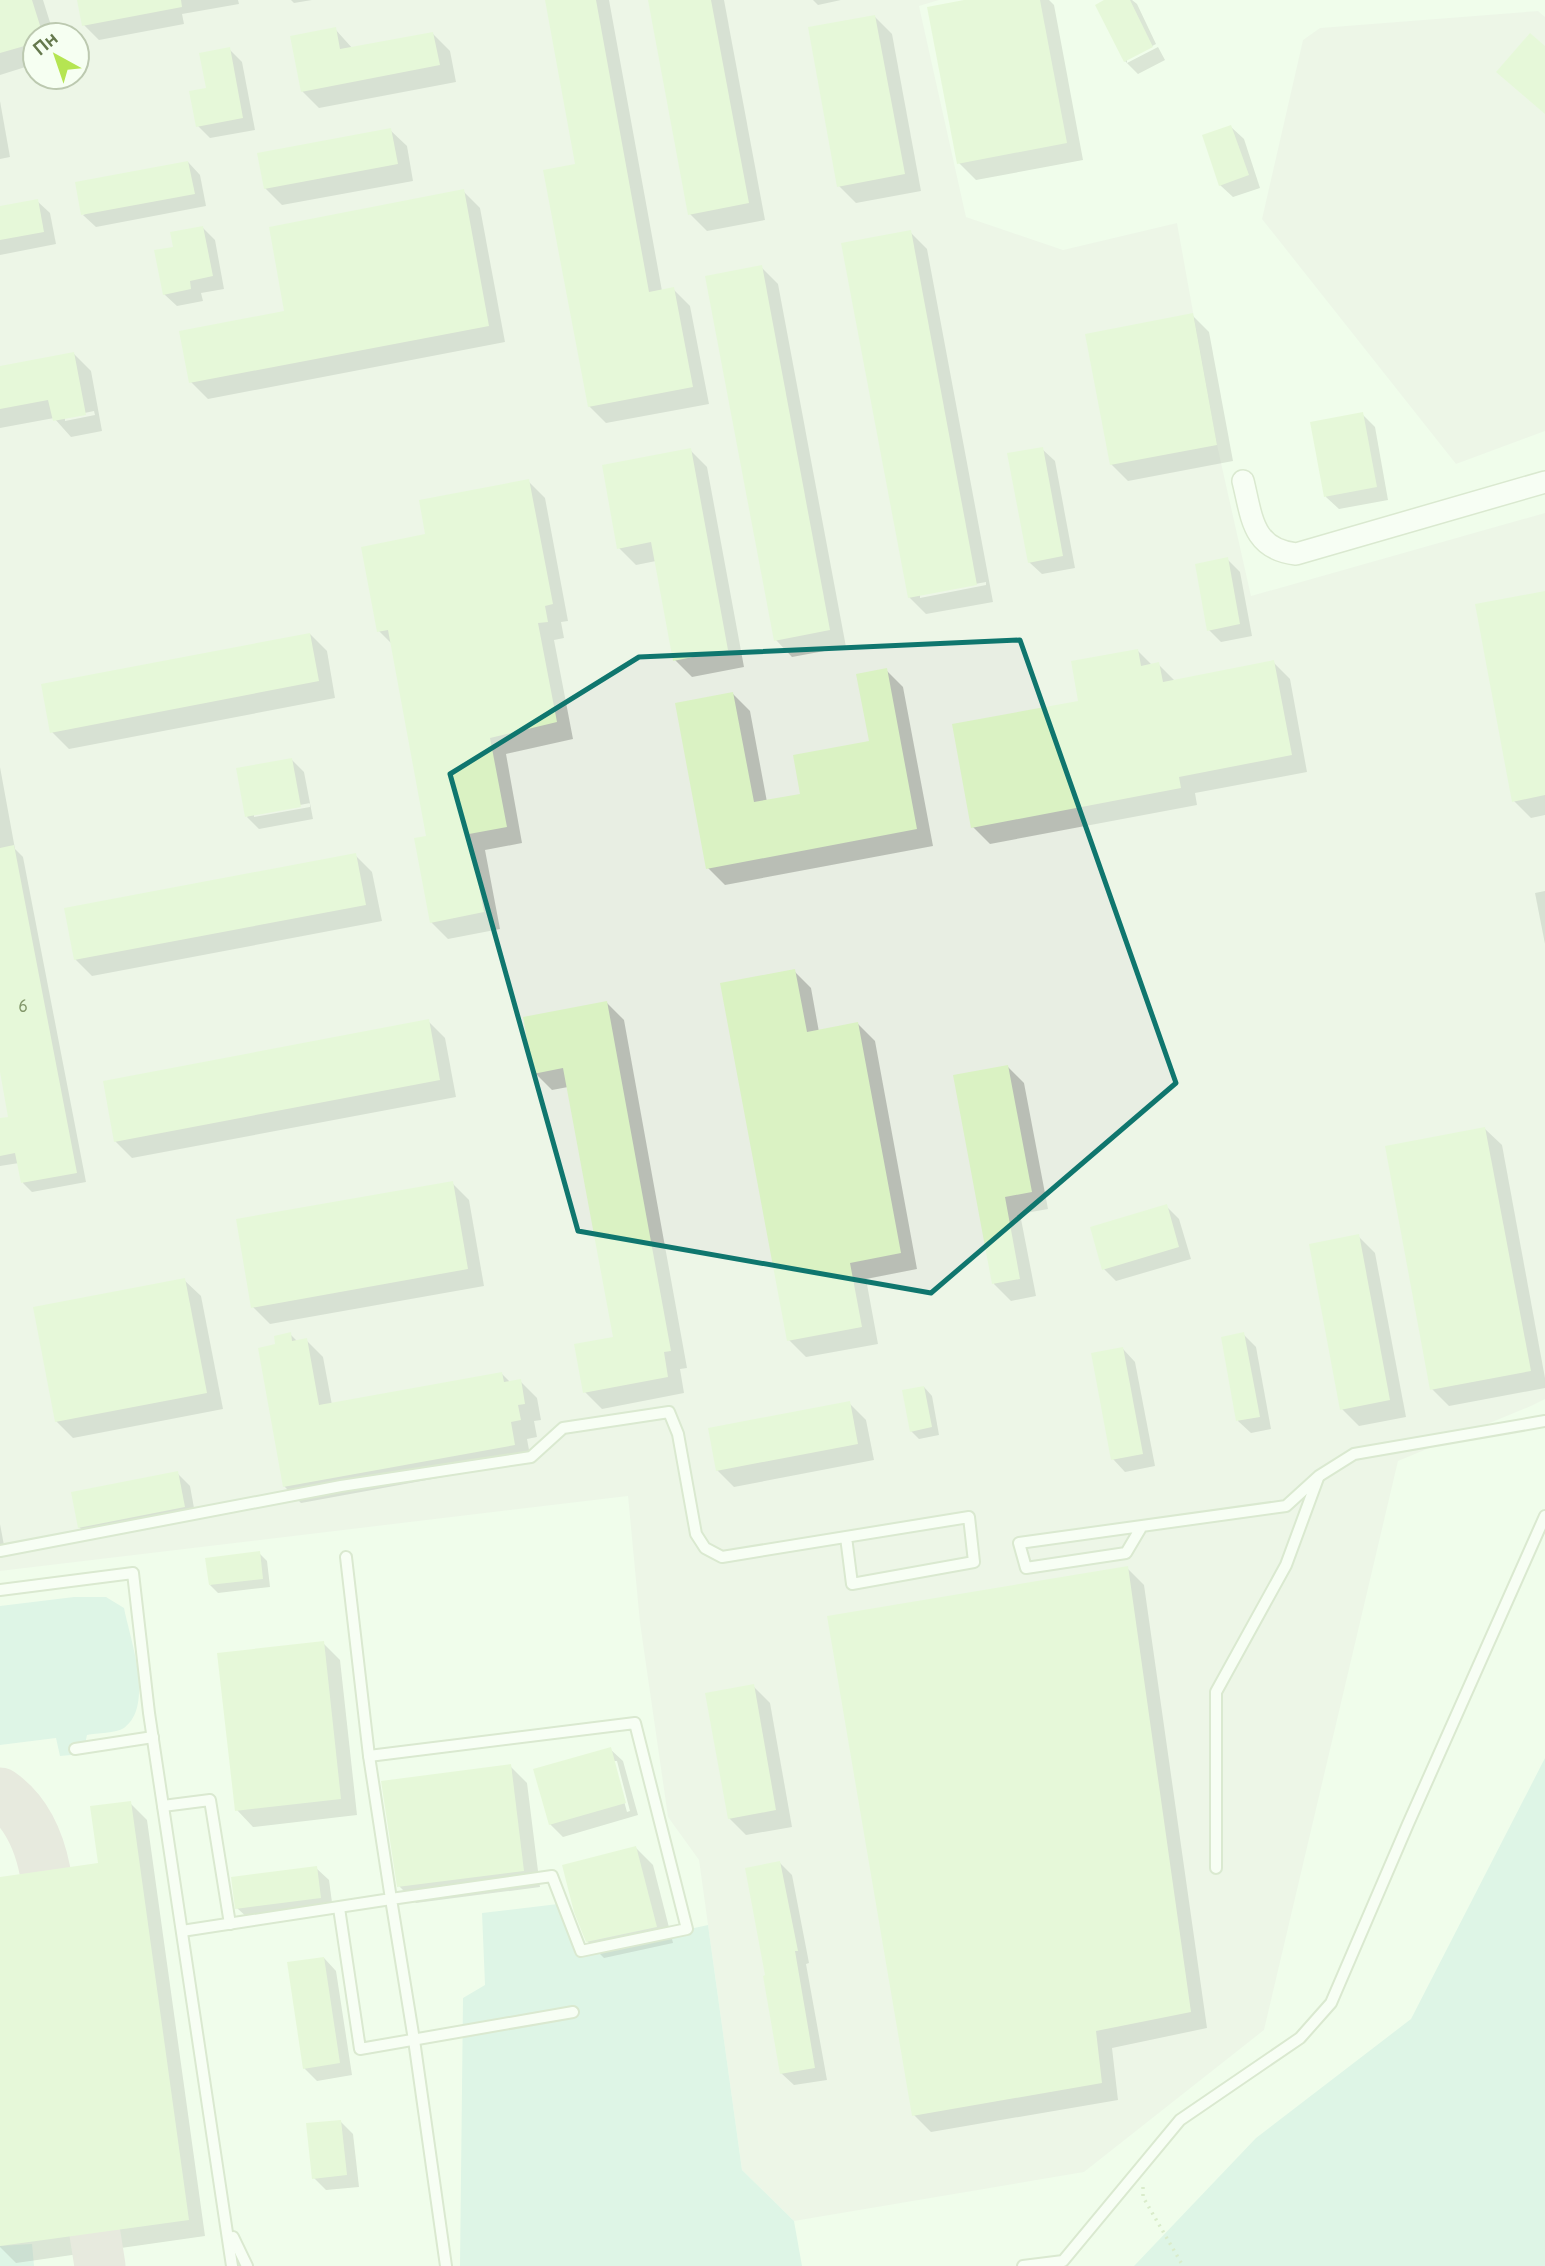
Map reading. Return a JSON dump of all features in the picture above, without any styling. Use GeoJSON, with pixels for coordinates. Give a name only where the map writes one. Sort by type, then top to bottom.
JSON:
{"type":"FeatureCollection","features":[{"type":"Feature","properties":{"kind":"street"},"geometry":{"type":"LineString","coordinates":[[1244,481],[1255,529],[1262,540],[1283,553],[1296,554],[1545,482]]}},
{"type":"Feature","properties":{"kind":"lane"},"geometry":{"type":"LineString","coordinates":[[0,1551],[341,1486],[531,1457],[564,1428],[669,1412],[678,1434],[696,1534],[705,1548],[722,1557],[969,1517],[974,1562],[852,1584],[846,1537]]}},
{"type":"Feature","properties":{"kind":"lane"},"geometry":{"type":"LineString","coordinates":[[1142,1526],[1126,1553],[1026,1568],[1019,1543],[1286,1506],[1319,1476],[1354,1454],[1545,1421]]}},
{"type":"Feature","properties":{"kind":"lane"},"geometry":{"type":"LineString","coordinates":[[1216,1868],[1216,1692],[1286,1565],[1319,1476]]}},
{"type":"Feature","properties":{"kind":"lane"},"geometry":{"type":"LineString","coordinates":[[1023,2266],[1063,2260],[1180,2120],[1300,2038],[1331,2003],[1545,1516]]}},
{"type":"Feature","properties":{"kind":"lane"},"geometry":{"type":"LineString","coordinates":[[346,1557],[369,1756],[446,2266]]}},
{"type":"Feature","properties":{"kind":"lane"},"geometry":{"type":"LineString","coordinates":[[0,1590],[133,1573],[153,1737],[232,2266]]}},
{"type":"Feature","properties":{"kind":"lane"},"geometry":{"type":"LineString","coordinates":[[182,1931],[552,1876],[581,1951],[687,1929],[635,1723],[369,1756]]}},
{"type":"Feature","properties":{"kind":"lane"},"geometry":{"type":"LineString","coordinates":[[75,1749],[153,1737]]}},
{"type":"Feature","properties":{"kind":"lane"},"geometry":{"type":"LineString","coordinates":[[163,1806],[210,1800],[230,1924]]}},
{"type":"Feature","properties":{"kind":"lane"},"geometry":{"type":"LineString","coordinates":[[339,1908],[360,2049],[573,2012]]}},
{"type":"Feature","properties":{"kind":"lane"},"geometry":{"type":"LineString","coordinates":[[225,2220],[247,2266]]}},
{"type":"Feature","properties":{"kind":"path"},"geometry":{"type":"LineString","coordinates":[[1145,2160],[1143,2197],[1183,2266]]}},
{"type":"Feature","properties":{"kind":"highlighted area"},"geometry":{"type":"Polygon","coordinates":[[[1020,640],[1176,1083],[931,1293],[578,1231],[450,774],[639,657],[1020,640]]]}},
{"type":"Feature","properties":{"kind":"shaded area"},"geometry":{"type":"Polygon","coordinates":[[[0,0],[939,0],[919,6],[966,217],[1063,250],[1177,223],[1217,445],[1251,596],[1545,513],[1545,1399],[1398,1461],[1264,2030],[1084,2172],[794,2221],[742,2170],[699,1860],[668,1817],[640,1623],[628,1496],[0,1571],[0,0]]]}},
{"type":"Feature","properties":{"kind":"shaded area"},"geometry":{"type":"Polygon","coordinates":[[[1538,11],[1545,17],[1545,431],[1456,464],[1262,219],[1303,40],[1320,28],[1538,11]]]}},
{"type":"Feature","properties":{"kind":"shaded area"},"geometry":{"type":"Polygon","coordinates":[[[74,1597],[106,1597],[124,1608],[138,1671],[138,1704],[133,1718],[121,1730],[87,1735],[83,1754],[60,1756],[56,1738],[0,1745],[0,1606],[74,1597]]]}},
{"type":"Feature","properties":{"kind":"shaded area"},"geometry":{"type":"Polygon","coordinates":[[[1545,1758],[1545,2266],[1134,2266],[1256,2138],[1411,2019],[1545,1758]]]}},
{"type":"Feature","properties":{"kind":"shaded area"},"geometry":{"type":"Polygon","coordinates":[[[558,1904],[575,1954],[708,1925],[742,2170],[794,2221],[802,2266],[460,2266],[463,1998],[485,1985],[482,1913],[558,1904]]]}},
{"type":"Feature","properties":{"kind":"shaded area"},"geometry":{"type":"Polygon","coordinates":[[[32,2244],[34,2266],[0,2266],[0,2246],[32,2244]]]}},
{"type":"Feature","properties":{"kind":"building"},"geometry":{"type":"Polygon","coordinates":[[[0,0],[32,0],[39,21],[21,21],[21,47],[0,53],[0,0]]]}},
{"type":"Feature","properties":{"kind":"building"},"geometry":{"type":"Polygon","coordinates":[[[77,0],[181,0],[182,7],[91,24],[91,21],[81,21],[77,0]]]}},
{"type":"Feature","properties":{"kind":"building"},"geometry":{"type":"Polygon","coordinates":[[[545,0],[596,0],[649,292],[674,287],[693,387],[588,407],[543,170],[575,164],[545,0]]]}},
{"type":"Feature","properties":{"kind":"building"},"geometry":{"type":"Polygon","coordinates":[[[648,0],[711,0],[749,203],[688,215],[648,0]]]}},
{"type":"Feature","properties":{"kind":"building"},"geometry":{"type":"Polygon","coordinates":[[[964,0],[1040,0],[1067,143],[957,164],[927,7],[964,0]]]}},
{"type":"Feature","properties":{"kind":"building"},"geometry":{"type":"Polygon","coordinates":[[[1104,0],[1130,0],[1153,47],[1124,62],[1095,5],[1104,0]]]}},
{"type":"Feature","properties":{"kind":"building"},"geometry":{"type":"Polygon","coordinates":[[[875,15],[905,174],[837,187],[808,27],[875,15]]]}},
{"type":"Feature","properties":{"kind":"building"},"geometry":{"type":"Polygon","coordinates":[[[336,27],[340,49],[433,32],[440,65],[301,92],[290,36],[336,27]]]}},
{"type":"Feature","properties":{"kind":"building"},"geometry":{"type":"Polygon","coordinates":[[[1530,33],[1545,46],[1545,114],[1496,72],[1530,33]]]}},
{"type":"Feature","properties":{"kind":"building"},"geometry":{"type":"Polygon","coordinates":[[[230,47],[243,118],[196,127],[189,91],[206,88],[199,53],[230,47]]]}},
{"type":"Feature","properties":{"kind":"building"},"geometry":{"type":"Polygon","coordinates":[[[1231,125],[1249,175],[1219,186],[1202,135],[1231,125]]]}},
{"type":"Feature","properties":{"kind":"building"},"geometry":{"type":"Polygon","coordinates":[[[391,128],[398,164],[264,189],[257,153],[391,128]]]}},
{"type":"Feature","properties":{"kind":"building"},"geometry":{"type":"Polygon","coordinates":[[[188,161],[195,194],[81,215],[75,182],[188,161]]]}},
{"type":"Feature","properties":{"kind":"building"},"geometry":{"type":"Polygon","coordinates":[[[464,189],[489,326],[189,383],[179,331],[284,311],[269,227],[464,189]]]}},
{"type":"Feature","properties":{"kind":"building"},"geometry":{"type":"Polygon","coordinates":[[[38,199],[44,232],[0,240],[0,206],[38,199]]]}},
{"type":"Feature","properties":{"kind":"building"},"geometry":{"type":"Polygon","coordinates":[[[203,226],[213,276],[190,281],[191,289],[163,295],[154,250],[173,247],[170,232],[203,226]]]}},
{"type":"Feature","properties":{"kind":"building"},"geometry":{"type":"Polygon","coordinates":[[[911,230],[977,585],[908,598],[841,243],[911,230]]]}},
{"type":"Feature","properties":{"kind":"building"},"geometry":{"type":"Polygon","coordinates":[[[762,265],[830,630],[774,641],[705,276],[762,265]]]}},
{"type":"Feature","properties":{"kind":"building"},"geometry":{"type":"Polygon","coordinates":[[[1193,313],[1217,445],[1110,465],[1085,334],[1193,313]]]}},
{"type":"Feature","properties":{"kind":"building"},"geometry":{"type":"Polygon","coordinates":[[[74,352],[86,415],[53,421],[48,400],[0,409],[0,366],[74,352]]]}},
{"type":"Feature","properties":{"kind":"building"},"geometry":{"type":"Polygon","coordinates":[[[1363,412],[1377,487],[1324,497],[1310,422],[1363,412]]]}},
{"type":"Feature","properties":{"kind":"building"},"geometry":{"type":"Polygon","coordinates":[[[1043,447],[1063,556],[1028,563],[1007,453],[1043,447]]]}},
{"type":"Feature","properties":{"kind":"building"},"geometry":{"type":"Polygon","coordinates":[[[691,448],[728,650],[673,661],[651,542],[617,549],[602,465],[691,448]]]}},
{"type":"Feature","properties":{"kind":"building"},"geometry":{"type":"Polygon","coordinates":[[[529,479],[553,604],[545,606],[548,622],[538,623],[557,722],[490,738],[507,827],[469,834],[484,912],[430,923],[414,838],[426,836],[388,630],[377,632],[361,547],[425,534],[419,500],[529,479]]]}},
{"type":"Feature","properties":{"kind":"building"},"geometry":{"type":"Polygon","coordinates":[[[1228,557],[1240,624],[1207,631],[1195,564],[1228,557]]]}},
{"type":"Feature","properties":{"kind":"building"},"geometry":{"type":"Polygon","coordinates":[[[1545,591],[1545,795],[1512,802],[1475,604],[1545,591]]]}},
{"type":"Feature","properties":{"kind":"building"},"geometry":{"type":"Polygon","coordinates":[[[310,633],[319,681],[50,733],[41,684],[310,633]]]}},
{"type":"Feature","properties":{"kind":"building"},"geometry":{"type":"Polygon","coordinates":[[[1138,649],[1141,666],[1159,662],[1163,682],[1274,660],[1292,755],[1179,777],[1181,788],[971,828],[952,724],[1078,701],[1071,661],[1138,649]]]}},
{"type":"Feature","properties":{"kind":"building"},"geometry":{"type":"Polygon","coordinates":[[[887,668],[917,829],[706,869],[675,703],[733,692],[754,802],[800,794],[793,755],[869,741],[856,674],[887,668]]]}},
{"type":"Feature","properties":{"kind":"building"},"geometry":{"type":"Polygon","coordinates":[[[292,758],[301,807],[245,817],[236,768],[292,758]]]}},
{"type":"Feature","properties":{"kind":"building"},"geometry":{"type":"Polygon","coordinates":[[[14,845],[77,1173],[21,1183],[15,1153],[0,1156],[0,1118],[8,1117],[0,1072],[0,848],[14,845]]]}},
{"type":"Feature","properties":{"kind":"building"},"geometry":{"type":"Polygon","coordinates":[[[356,853],[366,905],[74,960],[64,908],[356,853]]]}},
{"type":"Feature","properties":{"kind":"building"},"geometry":{"type":"Polygon","coordinates":[[[795,969],[807,1032],[858,1022],[901,1253],[850,1263],[862,1327],[787,1341],[720,983],[795,969]]]}},
{"type":"Feature","properties":{"kind":"building"},"geometry":{"type":"Polygon","coordinates":[[[607,1001],[671,1351],[664,1352],[668,1377],[583,1393],[574,1344],[613,1337],[563,1068],[533,1074],[523,1017],[607,1001]]]}},
{"type":"Feature","properties":{"kind":"building"},"geometry":{"type":"Polygon","coordinates":[[[429,1019],[440,1080],[114,1142],[103,1081],[429,1019]]]}},
{"type":"Feature","properties":{"kind":"building"},"geometry":{"type":"Polygon","coordinates":[[[1008,1065],[1032,1192],[1005,1197],[1020,1279],[992,1284],[953,1075],[1008,1065]]]}},
{"type":"Feature","properties":{"kind":"building"},"geometry":{"type":"Polygon","coordinates":[[[1485,1127],[1531,1371],[1430,1390],[1385,1146],[1485,1127]]]}},
{"type":"Feature","properties":{"kind":"building"},"geometry":{"type":"Polygon","coordinates":[[[453,1181],[468,1269],[251,1308],[236,1219],[453,1181]]]}},
{"type":"Feature","properties":{"kind":"building"},"geometry":{"type":"Polygon","coordinates":[[[1167,1204],[1179,1247],[1102,1270],[1090,1227],[1167,1204]]]}},
{"type":"Feature","properties":{"kind":"building"},"geometry":{"type":"Polygon","coordinates":[[[1359,1234],[1390,1400],[1340,1410],[1309,1244],[1359,1234]]]}},
{"type":"Feature","properties":{"kind":"building"},"geometry":{"type":"Polygon","coordinates":[[[185,1278],[207,1393],[55,1422],[33,1307],[185,1278]]]}},
{"type":"Feature","properties":{"kind":"building"},"geometry":{"type":"Polygon","coordinates":[[[291,1332],[292,1341],[307,1338],[319,1405],[502,1372],[504,1382],[521,1379],[525,1404],[518,1405],[521,1420],[511,1422],[515,1445],[283,1487],[258,1348],[275,1344],[274,1336],[291,1332]]]}},
{"type":"Feature","properties":{"kind":"building"},"geometry":{"type":"Polygon","coordinates":[[[1244,1332],[1260,1417],[1236,1421],[1221,1337],[1244,1332]]]}},
{"type":"Feature","properties":{"kind":"building"},"geometry":{"type":"Polygon","coordinates":[[[1123,1347],[1143,1454],[1111,1460],[1091,1353],[1123,1347]]]}},
{"type":"Feature","properties":{"kind":"building"},"geometry":{"type":"Polygon","coordinates":[[[924,1386],[932,1427],[910,1432],[902,1390],[924,1386]]]}},
{"type":"Feature","properties":{"kind":"building"},"geometry":{"type":"Polygon","coordinates":[[[850,1401],[858,1444],[716,1471],[708,1428],[850,1401]]]}},
{"type":"Feature","properties":{"kind":"building"},"geometry":{"type":"Polygon","coordinates":[[[178,1471],[185,1507],[78,1528],[71,1492],[178,1471]]]}},
{"type":"Feature","properties":{"kind":"building"},"geometry":{"type":"Polygon","coordinates":[[[260,1551],[263,1579],[209,1585],[205,1558],[260,1551]]]}},
{"type":"Feature","properties":{"kind":"building"},"geometry":{"type":"Polygon","coordinates":[[[1128,1566],[1191,2012],[1096,2031],[1102,2083],[912,2116],[827,1616],[1128,1566]]]}},
{"type":"Feature","properties":{"kind":"building"},"geometry":{"type":"Polygon","coordinates":[[[324,1641],[341,1799],[235,1811],[217,1653],[324,1641]]]}},
{"type":"Feature","properties":{"kind":"building"},"geometry":{"type":"Polygon","coordinates":[[[754,1684],[776,1810],[728,1819],[705,1693],[754,1684]]]}},
{"type":"Feature","properties":{"kind":"building"},"geometry":{"type":"Polygon","coordinates":[[[611,1747],[626,1803],[549,1825],[533,1769],[611,1747]]]}},
{"type":"Feature","properties":{"kind":"building"},"geometry":{"type":"Polygon","coordinates":[[[511,1764],[524,1871],[397,1887],[381,1781],[511,1764]]]}},
{"type":"Feature","properties":{"kind":"building"},"geometry":{"type":"Polygon","coordinates":[[[131,1801],[189,2220],[0,2246],[0,1877],[98,1863],[90,1806],[131,1801]]]}},
{"type":"Feature","properties":{"kind":"building"},"geometry":{"type":"Polygon","coordinates":[[[636,1846],[657,1927],[586,1942],[574,1912],[562,1865],[636,1846]]]}},
{"type":"Feature","properties":{"kind":"building"},"geometry":{"type":"Polygon","coordinates":[[[780,1861],[798,1951],[795,1951],[815,2068],[780,2074],[745,1868],[780,1861]]]}},
{"type":"Feature","properties":{"kind":"building"},"geometry":{"type":"Polygon","coordinates":[[[317,1866],[321,1898],[235,1909],[231,1877],[317,1866]]]}},
{"type":"Feature","properties":{"kind":"building"},"geometry":{"type":"Polygon","coordinates":[[[324,1957],[340,2063],[303,2069],[287,1962],[324,1957]]]}},
{"type":"Feature","properties":{"kind":"building"},"geometry":{"type":"Polygon","coordinates":[[[341,2120],[347,2175],[312,2179],[306,2123],[341,2120]]]}},
{"type":"Feature","properties":{"kind":"taxiway"},"geometry":{"type":"LineString","coordinates":[[0,1793],[17,1809],[30,1828],[45,1871]]}},
{"type":"Feature","properties":{"kind":"taxiway"},"geometry":{"type":"LineString","coordinates":[[95,2234],[100,2266]]}}]}
